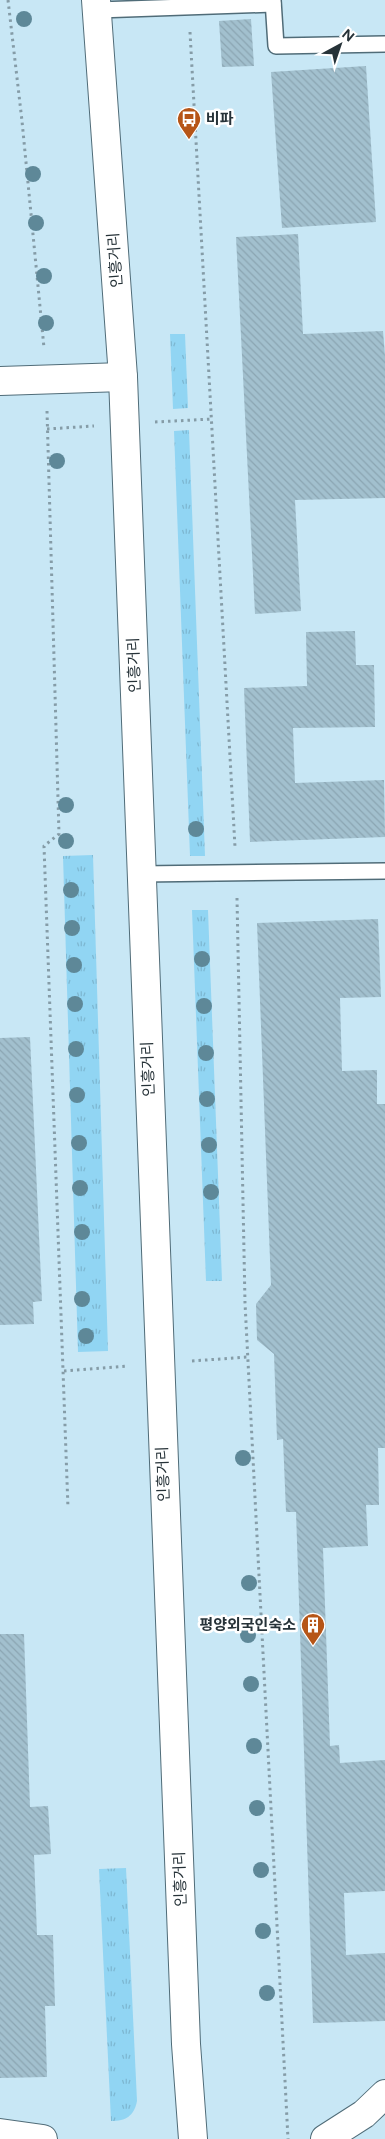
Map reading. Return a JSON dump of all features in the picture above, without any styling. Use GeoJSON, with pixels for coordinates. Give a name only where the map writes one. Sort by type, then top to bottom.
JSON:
{"type":"FeatureCollection","features":[{"type":"Feature","properties":{"kind":"main road","name":"인흥거리"},"geometry":{"type":"LineString","coordinates":[[97,5],[123,377],[185,2024],[193,2139]]}},
{"type":"Feature","properties":{"kind":"main road"},"geometry":{"type":"LineString","coordinates":[[0,382],[123,377]]}},
{"type":"Feature","properties":{"kind":"main road"},"geometry":{"type":"LineString","coordinates":[[325,2139],[364,2114],[385,2094]]}},
{"type":"Feature","properties":{"kind":"main road"},"geometry":{"type":"LineString","coordinates":[[0,2133],[43,2139]]}},
{"type":"Feature","properties":{"kind":"lane"},"geometry":{"type":"LineString","coordinates":[[97,5],[177,7],[273,2],[276,46],[385,44]]}},
{"type":"Feature","properties":{"kind":"lane"},"geometry":{"type":"LineString","coordinates":[[141,874],[385,870]]}},
{"type":"Feature","properties":{"kind":"path"},"geometry":{"type":"LineString","coordinates":[[8,0],[22,121],[47,380],[59,834],[44,846],[68,1508]]}},
{"type":"Feature","properties":{"kind":"path"},"geometry":{"type":"LineString","coordinates":[[177,7],[191,34],[236,873],[245,1303],[288,2139]]}},
{"type":"Feature","properties":{"kind":"green space"},"geometry":{"type":"Polygon","coordinates":[[[170,334],[185,334],[188,408],[173,409],[170,334]]]}},
{"type":"Feature","properties":{"kind":"green space"},"geometry":{"type":"Polygon","coordinates":[[[189,430],[205,856],[190,856],[174,431],[189,430]]]}},
{"type":"Feature","properties":{"kind":"green space"},"geometry":{"type":"Polygon","coordinates":[[[93,855],[108,1351],[78,1352],[63,856],[93,855]]]}},
{"type":"Feature","properties":{"kind":"green space"},"geometry":{"type":"Polygon","coordinates":[[[192,910],[208,910],[222,1281],[206,1281],[192,910]]]}},
{"type":"Feature","properties":{"kind":"green space"},"geometry":{"type":"Polygon","coordinates":[[[126,1868],[137,2101],[134,2110],[128,2117],[111,2121],[99,1869],[126,1868]]]}},
{"type":"Feature","properties":{"kind":"building"},"geometry":{"type":"Polygon","coordinates":[[[251,19],[254,66],[222,67],[219,21],[251,19]]]}},
{"type":"Feature","properties":{"kind":"building"},"geometry":{"type":"Polygon","coordinates":[[[366,66],[376,222],[282,228],[271,72],[366,66]]]}},
{"type":"Feature","properties":{"kind":"building"},"geometry":{"type":"Polygon","coordinates":[[[298,234],[303,334],[383,331],[385,356],[385,498],[295,500],[301,611],[255,614],[236,237],[298,234]]]}},
{"type":"Feature","properties":{"kind":"building"},"geometry":{"type":"Polygon","coordinates":[[[355,631],[356,665],[374,665],[375,727],[293,728],[295,783],[384,780],[385,837],[250,842],[244,688],[307,686],[306,632],[355,631]]]}},
{"type":"Feature","properties":{"kind":"building"},"geometry":{"type":"Polygon","coordinates":[[[378,919],[381,997],[340,998],[342,1071],[377,1070],[377,1104],[385,1104],[385,1448],[378,1448],[379,1505],[366,1505],[368,1546],[323,1548],[330,1746],[339,1745],[340,1763],[385,1760],[385,1891],[344,1893],[346,1955],[385,1953],[385,2021],[313,2023],[296,1512],[286,1512],[283,1439],[277,1440],[274,1354],[257,1340],[256,1304],[271,1285],[257,923],[378,919]]]}},
{"type":"Feature","properties":{"kind":"building"},"geometry":{"type":"Polygon","coordinates":[[[30,1037],[42,1301],[33,1302],[34,1324],[0,1325],[0,1038],[30,1037]]]}},
{"type":"Feature","properties":{"kind":"building"},"geometry":{"type":"Polygon","coordinates":[[[0,1634],[24,1634],[30,1807],[48,1806],[51,1854],[34,1855],[37,1935],[53,1935],[55,2006],[45,2006],[47,2077],[0,2078],[0,1634]]]}},
{"type":"Feature","properties":{"kind":"place","name":"비파"},"geometry":{"type":"Point","coordinates":[189,140]}},
{"type":"Feature","properties":{"kind":"place","name":"평양외국인숙소"},"geometry":{"type":"Point","coordinates":[313,1646]}}]}
